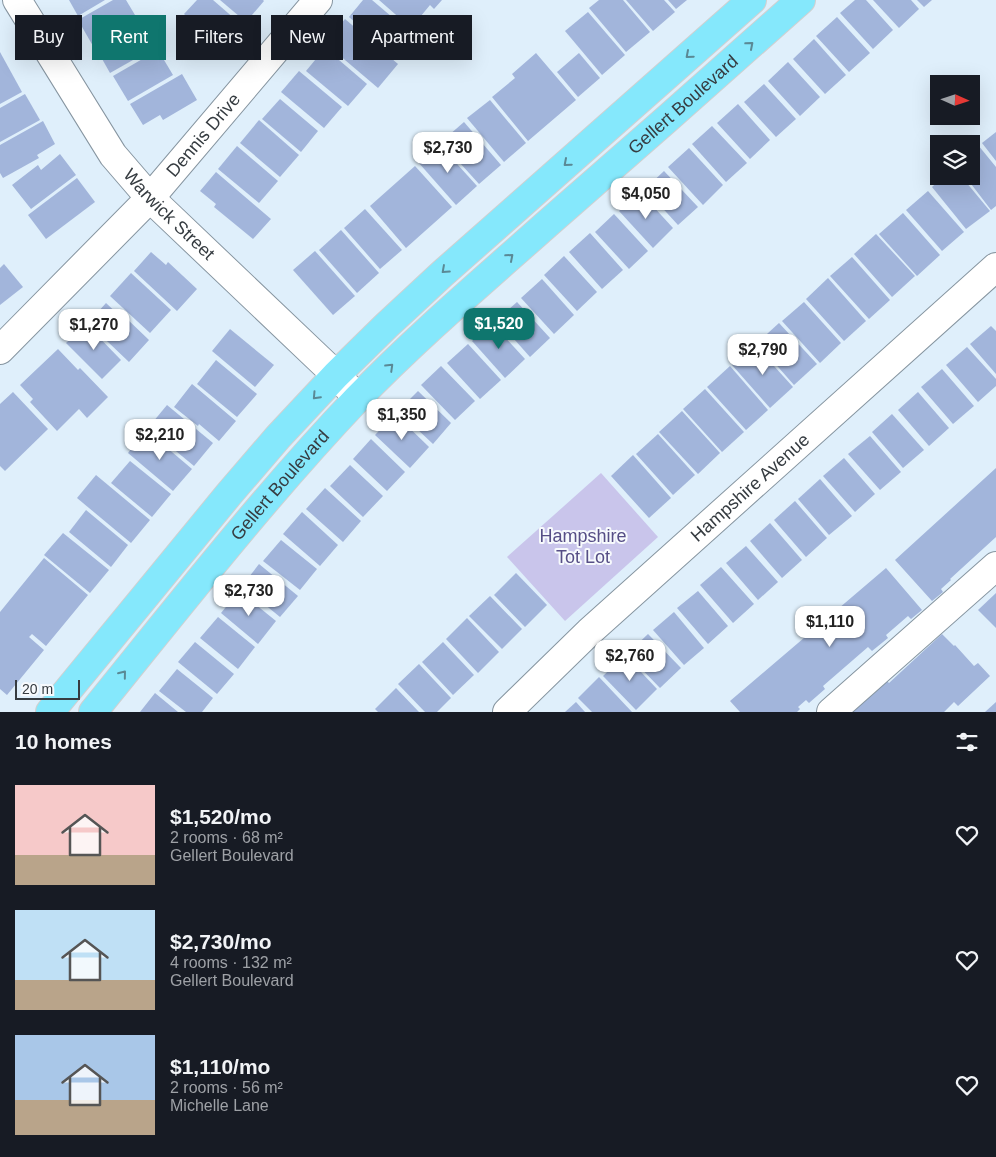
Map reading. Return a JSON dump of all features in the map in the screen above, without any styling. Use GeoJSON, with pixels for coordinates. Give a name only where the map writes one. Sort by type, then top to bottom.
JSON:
{"type":"FeatureCollection","features":[{"type":"Feature","properties":{"kind":"main road","name":"Gellert Boulevard"},"geometry":{"type":"LineString","coordinates":[[50,712],[229,494],[278,437],[336,375],[442,274],[752,0]]}},
{"type":"Feature","properties":{"kind":"main road","name":"Gellert Boulevard"},"geometry":{"type":"LineString","coordinates":[[92,712],[254,515],[358,398],[464,298],[801,0]]}},
{"type":"Feature","properties":{"kind":"street","name":"Warwick Street"},"geometry":{"type":"LineString","coordinates":[[16,0],[113,156],[150,198],[358,398]]}},
{"type":"Feature","properties":{"kind":"street","name":"Dennis Drive"},"geometry":{"type":"LineString","coordinates":[[0,350],[150,198],[318,0]]}},
{"type":"Feature","properties":{"kind":"street","name":"Hampshire Avenue"},"geometry":{"type":"LineString","coordinates":[[507,712],[589,632],[996,267]]}},
{"type":"Feature","properties":{"kind":"street"},"geometry":{"type":"LineString","coordinates":[[831,712],[996,566]]}},
{"type":"Feature","properties":{"kind":"green space","name":"Hampshire Tot Lot"},"geometry":{"type":"Polygon","coordinates":[[[601,473],[658,537],[565,621],[507,557],[601,473]]]}},
{"type":"Feature","properties":{"kind":"building"},"geometry":{"type":"Polygon","coordinates":[[[69,0],[105,0],[80,15],[77,15],[69,0]]]}},
{"type":"Feature","properties":{"kind":"building"},"geometry":{"type":"Polygon","coordinates":[[[113,0],[126,0],[135,15],[92,15],[92,44],[82,27],[82,18],[113,0]]]}},
{"type":"Feature","properties":{"kind":"building"},"geometry":{"type":"Polygon","coordinates":[[[197,0],[213,0],[230,15],[185,15],[197,0]]]}},
{"type":"Feature","properties":{"kind":"building"},"geometry":{"type":"Polygon","coordinates":[[[220,0],[264,1],[252,15],[238,15],[220,0]]]}},
{"type":"Feature","properties":{"kind":"building"},"geometry":{"type":"Polygon","coordinates":[[[363,0],[372,0],[390,15],[353,15],[353,20],[349,17],[363,0]]]}},
{"type":"Feature","properties":{"kind":"building"},"geometry":{"type":"Polygon","coordinates":[[[379,0],[442,0],[434,9],[430,5],[422,15],[396,15],[379,0]]]}},
{"type":"Feature","properties":{"kind":"building"},"geometry":{"type":"Polygon","coordinates":[[[599,0],[623,0],[650,32],[626,52],[589,8],[599,0]]]}},
{"type":"Feature","properties":{"kind":"building"},"geometry":{"type":"Polygon","coordinates":[[[626,0],[664,0],[675,12],[653,31],[626,0]]]}},
{"type":"Feature","properties":{"kind":"building"},"geometry":{"type":"Polygon","coordinates":[[[668,0],[687,0],[676,9],[668,0]]]}},
{"type":"Feature","properties":{"kind":"building"},"geometry":{"type":"Polygon","coordinates":[[[855,0],[866,0],[893,30],[873,49],[840,13],[855,0]]]}},
{"type":"Feature","properties":{"kind":"building"},"geometry":{"type":"Polygon","coordinates":[[[873,0],[911,0],[919,9],[899,28],[873,0]]]}},
{"type":"Feature","properties":{"kind":"building"},"geometry":{"type":"Polygon","coordinates":[[[917,0],[932,0],[924,7],[917,0]]]}},
{"type":"Feature","properties":{"kind":"building"},"geometry":{"type":"Polygon","coordinates":[[[588,12],[625,55],[602,75],[565,31],[588,12]]]}},
{"type":"Feature","properties":{"kind":"building"},"geometry":{"type":"Polygon","coordinates":[[[837,17],[870,53],[849,72],[816,36],[837,17]]]}},
{"type":"Feature","properties":{"kind":"building"},"geometry":{"type":"Polygon","coordinates":[[[345,19],[353,26],[353,60],[393,60],[398,64],[378,88],[343,58],[343,21],[345,19]]]}},
{"type":"Feature","properties":{"kind":"building"},"geometry":{"type":"Polygon","coordinates":[[[814,39],[846,75],[825,94],[793,59],[814,39]]]}},
{"type":"Feature","properties":{"kind":"building"},"geometry":{"type":"Polygon","coordinates":[[[0,52],[22,92],[0,104],[0,52]]]}},
{"type":"Feature","properties":{"kind":"building"},"geometry":{"type":"Polygon","coordinates":[[[536,53],[576,100],[528,141],[492,97],[515,78],[512,74],[536,53]]]}},
{"type":"Feature","properties":{"kind":"building"},"geometry":{"type":"Polygon","coordinates":[[[579,53],[600,78],[578,97],[557,72],[579,53]]]}},
{"type":"Feature","properties":{"kind":"building"},"geometry":{"type":"Polygon","coordinates":[[[103,60],[133,60],[110,73],[103,60]]]}},
{"type":"Feature","properties":{"kind":"building"},"geometry":{"type":"Polygon","coordinates":[[[141,60],[164,60],[173,75],[128,101],[113,76],[141,60]]]}},
{"type":"Feature","properties":{"kind":"building"},"geometry":{"type":"Polygon","coordinates":[[[315,60],[339,60],[367,84],[348,106],[306,71],[315,60]]]}},
{"type":"Feature","properties":{"kind":"building"},"geometry":{"type":"Polygon","coordinates":[[[788,62],[820,97],[800,116],[768,81],[788,62]]]}},
{"type":"Feature","properties":{"kind":"building"},"geometry":{"type":"Polygon","coordinates":[[[299,71],[342,107],[324,128],[281,92],[299,71]]]}},
{"type":"Feature","properties":{"kind":"building"},"geometry":{"type":"Polygon","coordinates":[[[182,74],[197,100],[163,120],[160,115],[143,125],[130,104],[182,74]]]}},
{"type":"Feature","properties":{"kind":"building"},"geometry":{"type":"Polygon","coordinates":[[[764,84],[796,119],[776,137],[744,102],[764,84]]]}},
{"type":"Feature","properties":{"kind":"building"},"geometry":{"type":"Polygon","coordinates":[[[25,94],[40,120],[0,142],[0,108],[25,94]]]}},
{"type":"Feature","properties":{"kind":"building"},"geometry":{"type":"Polygon","coordinates":[[[280,99],[318,131],[301,152],[262,119],[280,99]]]}},
{"type":"Feature","properties":{"kind":"building"},"geometry":{"type":"Polygon","coordinates":[[[490,100],[526,143],[504,162],[467,118],[490,100]]]}},
{"type":"Feature","properties":{"kind":"building"},"geometry":{"type":"Polygon","coordinates":[[[738,104],[770,140],[750,159],[717,123],[738,104]]]}},
{"type":"Feature","properties":{"kind":"building"},"geometry":{"type":"Polygon","coordinates":[[[259,120],[299,155],[280,177],[240,143],[259,120]]]}},
{"type":"Feature","properties":{"kind":"building"},"geometry":{"type":"Polygon","coordinates":[[[43,121],[55,144],[37,155],[39,158],[3,178],[0,173],[0,145],[43,121]]]}},
{"type":"Feature","properties":{"kind":"building"},"geometry":{"type":"Polygon","coordinates":[[[464,122],[501,165],[479,184],[441,142],[464,122]]]}},
{"type":"Feature","properties":{"kind":"building"},"geometry":{"type":"Polygon","coordinates":[[[712,126],[747,163],[726,182],[692,144],[712,126]]]}},
{"type":"Feature","properties":{"kind":"building"},"geometry":{"type":"Polygon","coordinates":[[[996,132],[996,161],[982,143],[996,132]]]}},
{"type":"Feature","properties":{"kind":"building"},"geometry":{"type":"Polygon","coordinates":[[[439,144],[477,186],[456,205],[418,162],[439,144]]]}},
{"type":"Feature","properties":{"kind":"building"},"geometry":{"type":"Polygon","coordinates":[[[237,146],[278,181],[259,203],[218,169],[237,146]]]}},
{"type":"Feature","properties":{"kind":"building"},"geometry":{"type":"Polygon","coordinates":[[[980,147],[996,167],[996,206],[991,210],[972,185],[980,185],[980,147]]]}},
{"type":"Feature","properties":{"kind":"building"},"geometry":{"type":"Polygon","coordinates":[[[689,148],[723,185],[703,205],[668,167],[689,148]]]}},
{"type":"Feature","properties":{"kind":"building"},"geometry":{"type":"Polygon","coordinates":[[[60,154],[76,175],[31,209],[12,185],[38,165],[41,170],[60,154]]]}},
{"type":"Feature","properties":{"kind":"building"},"geometry":{"type":"Polygon","coordinates":[[[415,166],[452,207],[406,248],[370,206],[415,166]]]}},
{"type":"Feature","properties":{"kind":"building"},"geometry":{"type":"Polygon","coordinates":[[[664,171],[698,207],[678,225],[645,189],[664,171]]]}},
{"type":"Feature","properties":{"kind":"building"},"geometry":{"type":"Polygon","coordinates":[[[216,172],[271,219],[253,239],[214,207],[216,204],[200,191],[216,172]]]}},
{"type":"Feature","properties":{"kind":"building"},"geometry":{"type":"Polygon","coordinates":[[[77,178],[95,202],[46,239],[28,215],[77,178]]]}},
{"type":"Feature","properties":{"kind":"building"},"geometry":{"type":"Polygon","coordinates":[[[934,185],[968,185],[990,211],[966,229],[932,187],[934,185]]]}},
{"type":"Feature","properties":{"kind":"building"},"geometry":{"type":"Polygon","coordinates":[[[928,191],[964,232],[942,251],[906,210],[928,191]]]}},
{"type":"Feature","properties":{"kind":"building"},"geometry":{"type":"Polygon","coordinates":[[[640,192],[673,228],[653,248],[619,211],[640,192]]]}},
{"type":"Feature","properties":{"kind":"building"},"geometry":{"type":"Polygon","coordinates":[[[365,209],[402,250],[380,269],[344,228],[365,209]]]}},
{"type":"Feature","properties":{"kind":"building"},"geometry":{"type":"Polygon","coordinates":[[[903,213],[940,255],[917,276],[879,234],[903,213]]]}},
{"type":"Feature","properties":{"kind":"building"},"geometry":{"type":"Polygon","coordinates":[[[614,214],[648,251],[629,269],[595,232],[614,214]]]}},
{"type":"Feature","properties":{"kind":"building"},"geometry":{"type":"Polygon","coordinates":[[[341,230],[379,273],[357,293],[319,250],[341,230]]]}},
{"type":"Feature","properties":{"kind":"building"},"geometry":{"type":"Polygon","coordinates":[[[590,233],[623,270],[602,289],[569,252],[590,233]]]}},
{"type":"Feature","properties":{"kind":"building"},"geometry":{"type":"Polygon","coordinates":[[[876,234],[915,276],[892,297],[854,254],[876,234]]]}},
{"type":"Feature","properties":{"kind":"building"},"geometry":{"type":"Polygon","coordinates":[[[315,251],[355,296],[333,315],[293,270],[315,251]]]}},
{"type":"Feature","properties":{"kind":"building"},"geometry":{"type":"Polygon","coordinates":[[[151,252],[166,265],[168,262],[197,289],[177,311],[134,271],[151,252]]]}},
{"type":"Feature","properties":{"kind":"building"},"geometry":{"type":"Polygon","coordinates":[[[564,256],[597,292],[577,311],[544,275],[564,256]]]}},
{"type":"Feature","properties":{"kind":"building"},"geometry":{"type":"Polygon","coordinates":[[[852,257],[890,300],[869,319],[830,276],[852,257]]]}},
{"type":"Feature","properties":{"kind":"building"},"geometry":{"type":"Polygon","coordinates":[[[4,264],[23,287],[0,305],[0,268],[4,264]]]}},
{"type":"Feature","properties":{"kind":"building"},"geometry":{"type":"Polygon","coordinates":[[[131,273],[171,310],[150,333],[110,296],[131,273]]]}},
{"type":"Feature","properties":{"kind":"building"},"geometry":{"type":"Polygon","coordinates":[[[828,278],[866,321],[844,341],[806,299],[828,278]]]}},
{"type":"Feature","properties":{"kind":"building"},"geometry":{"type":"Polygon","coordinates":[[[542,279],[574,315],[554,334],[521,298],[542,279]]]}},
{"type":"Feature","properties":{"kind":"building"},"geometry":{"type":"Polygon","coordinates":[[[517,302],[550,338],[530,357],[497,320],[517,302]]]}},
{"type":"Feature","properties":{"kind":"building"},"geometry":{"type":"Polygon","coordinates":[[[804,302],[841,343],[820,363],[782,321],[804,302]]]}},
{"type":"Feature","properties":{"kind":"building"},"geometry":{"type":"Polygon","coordinates":[[[106,303],[123,319],[125,317],[149,340],[129,362],[88,323],[106,303]]]}},
{"type":"Feature","properties":{"kind":"building"},"geometry":{"type":"Polygon","coordinates":[[[492,323],[525,359],[505,378],[472,341],[492,323]]]}},
{"type":"Feature","properties":{"kind":"building"},"geometry":{"type":"Polygon","coordinates":[[[779,323],[817,364],[794,385],[757,343],[779,323]]]}},
{"type":"Feature","properties":{"kind":"building"},"geometry":{"type":"Polygon","coordinates":[[[86,324],[121,360],[102,379],[66,343],[86,324]]]}},
{"type":"Feature","properties":{"kind":"building"},"geometry":{"type":"Polygon","coordinates":[[[991,326],[996,331],[996,374],[970,344],[991,326]]]}},
{"type":"Feature","properties":{"kind":"building"},"geometry":{"type":"Polygon","coordinates":[[[230,329],[274,365],[255,387],[212,351],[230,329]]]}},
{"type":"Feature","properties":{"kind":"building"},"geometry":{"type":"Polygon","coordinates":[[[468,344],[501,380],[480,399],[447,363],[468,344]]]}},
{"type":"Feature","properties":{"kind":"building"},"geometry":{"type":"Polygon","coordinates":[[[755,345],[793,387],[770,408],[732,365],[755,345]]]}},
{"type":"Feature","properties":{"kind":"building"},"geometry":{"type":"Polygon","coordinates":[[[967,347],[996,379],[996,386],[978,402],[946,365],[967,347]]]}},
{"type":"Feature","properties":{"kind":"building"},"geometry":{"type":"Polygon","coordinates":[[[58,349],[78,370],[80,368],[108,397],[87,418],[79,409],[57,431],[30,402],[33,399],[20,385],[58,349]]]}},
{"type":"Feature","properties":{"kind":"building"},"geometry":{"type":"Polygon","coordinates":[[[216,360],[257,394],[237,417],[197,384],[216,360]]]}},
{"type":"Feature","properties":{"kind":"building"},"geometry":{"type":"Polygon","coordinates":[[[441,366],[475,401],[455,420],[421,385],[441,366]]]}},
{"type":"Feature","properties":{"kind":"building"},"geometry":{"type":"Polygon","coordinates":[[[730,366],[768,410],[746,430],[707,387],[730,366]]]}},
{"type":"Feature","properties":{"kind":"building"},"geometry":{"type":"Polygon","coordinates":[[[942,369],[974,406],[953,424],[921,387],[942,369]]]}},
{"type":"Feature","properties":{"kind":"building"},"geometry":{"type":"Polygon","coordinates":[[[192,384],[236,421],[219,441],[199,424],[198,426],[174,407],[192,384]]]}},
{"type":"Feature","properties":{"kind":"building"},"geometry":{"type":"Polygon","coordinates":[[[705,389],[744,432],[722,452],[683,409],[705,389]]]}},
{"type":"Feature","properties":{"kind":"building"},"geometry":{"type":"Polygon","coordinates":[[[418,391],[451,423],[433,444],[398,411],[418,391]]]}},
{"type":"Feature","properties":{"kind":"building"},"geometry":{"type":"Polygon","coordinates":[[[13,392],[48,429],[5,471],[0,466],[0,404],[13,392]]]}},
{"type":"Feature","properties":{"kind":"building"},"geometry":{"type":"Polygon","coordinates":[[[918,392],[949,428],[929,446],[898,410],[918,392]]]}},
{"type":"Feature","properties":{"kind":"building"},"geometry":{"type":"Polygon","coordinates":[[[167,405],[213,443],[194,466],[148,428],[167,405]]]}},
{"type":"Feature","properties":{"kind":"building"},"geometry":{"type":"Polygon","coordinates":[[[682,411],[720,453],[698,474],[659,432],[682,411]]]}},
{"type":"Feature","properties":{"kind":"building"},"geometry":{"type":"Polygon","coordinates":[[[395,414],[429,447],[410,468],[375,435],[395,414]]]}},
{"type":"Feature","properties":{"kind":"building"},"geometry":{"type":"Polygon","coordinates":[[[892,414],[924,450],[903,468],[872,432],[892,414]]]}},
{"type":"Feature","properties":{"kind":"building"},"geometry":{"type":"Polygon","coordinates":[[[146,430],[192,469],[173,491],[128,453],[146,430]]]}},
{"type":"Feature","properties":{"kind":"building"},"geometry":{"type":"Polygon","coordinates":[[[658,434],[695,475],[673,495],[636,454],[658,434]]]}},
{"type":"Feature","properties":{"kind":"building"},"geometry":{"type":"Polygon","coordinates":[[[870,436],[901,472],[880,490],[848,454],[870,436]]]}},
{"type":"Feature","properties":{"kind":"building"},"geometry":{"type":"Polygon","coordinates":[[[371,439],[405,472],[387,491],[353,459],[371,439]]]}},
{"type":"Feature","properties":{"kind":"building"},"geometry":{"type":"Polygon","coordinates":[[[633,455],[671,498],[649,518],[611,476],[633,455]]]}},
{"type":"Feature","properties":{"kind":"building"},"geometry":{"type":"Polygon","coordinates":[[[844,458],[875,494],[855,512],[823,476],[844,458]]]}},
{"type":"Feature","properties":{"kind":"building"},"geometry":{"type":"Polygon","coordinates":[[[130,461],[171,494],[152,517],[111,483],[130,461]]]}},
{"type":"Feature","properties":{"kind":"building"},"geometry":{"type":"Polygon","coordinates":[[[350,465],[383,496],[363,517],[330,486],[350,465]]]}},
{"type":"Feature","properties":{"kind":"building"},"geometry":{"type":"Polygon","coordinates":[[[996,468],[996,537],[950,579],[941,589],[943,592],[932,601],[895,560],[996,468]]]}},
{"type":"Feature","properties":{"kind":"building"},"geometry":{"type":"Polygon","coordinates":[[[96,475],[150,520],[131,543],[77,498],[96,475]]]}},
{"type":"Feature","properties":{"kind":"building"},"geometry":{"type":"Polygon","coordinates":[[[820,479],[852,516],[829,535],[798,499],[820,479]]]}},
{"type":"Feature","properties":{"kind":"building"},"geometry":{"type":"Polygon","coordinates":[[[325,488],[361,521],[343,542],[306,509],[325,488]]]}},
{"type":"Feature","properties":{"kind":"building"},"geometry":{"type":"Polygon","coordinates":[[[795,501],[827,538],[806,557],[774,520],[795,501]]]}},
{"type":"Feature","properties":{"kind":"building"},"geometry":{"type":"Polygon","coordinates":[[[86,510],[128,545],[111,567],[69,532],[86,510]]]}},
{"type":"Feature","properties":{"kind":"building"},"geometry":{"type":"Polygon","coordinates":[[[302,512],[338,545],[320,566],[283,534],[302,512]]]}},
{"type":"Feature","properties":{"kind":"building"},"geometry":{"type":"Polygon","coordinates":[[[770,523],[802,560],[782,578],[750,541],[770,523]]]}},
{"type":"Feature","properties":{"kind":"building"},"geometry":{"type":"Polygon","coordinates":[[[63,533],[109,570],[90,593],[44,555],[63,533]]]}},
{"type":"Feature","properties":{"kind":"building"},"geometry":{"type":"Polygon","coordinates":[[[281,540],[317,569],[300,590],[263,561],[281,540]]]}},
{"type":"Feature","properties":{"kind":"building"},"geometry":{"type":"Polygon","coordinates":[[[746,546],[778,582],[758,600],[726,563],[746,546]]]}},
{"type":"Feature","properties":{"kind":"building"},"geometry":{"type":"Polygon","coordinates":[[[44,558],[88,595],[46,646],[32,634],[29,637],[44,650],[7,695],[0,689],[0,612],[44,558]]]}},
{"type":"Feature","properties":{"kind":"building"},"geometry":{"type":"Polygon","coordinates":[[[259,564],[298,596],[280,617],[242,586],[259,564]]]}},
{"type":"Feature","properties":{"kind":"building"},"geometry":{"type":"Polygon","coordinates":[[[721,567],[754,604],[733,623],[700,585],[721,567]]]}},
{"type":"Feature","properties":{"kind":"building"},"geometry":{"type":"Polygon","coordinates":[[[886,568],[922,610],[911,619],[908,616],[886,635],[888,638],[872,651],[868,647],[823,686],[825,689],[809,703],[806,700],[798,707],[800,709],[797,712],[740,712],[730,701],[886,568]]]}},
{"type":"Feature","properties":{"kind":"building"},"geometry":{"type":"Polygon","coordinates":[[[516,573],[547,605],[525,627],[494,595],[516,573]]]}},
{"type":"Feature","properties":{"kind":"building"},"geometry":{"type":"Polygon","coordinates":[[[239,591],[276,621],[258,644],[221,613],[239,591]]]}},
{"type":"Feature","properties":{"kind":"building"},"geometry":{"type":"Polygon","coordinates":[[[698,591],[728,626],[708,644],[677,608],[698,591]]]}},
{"type":"Feature","properties":{"kind":"building"},"geometry":{"type":"Polygon","coordinates":[[[996,593],[996,628],[978,610],[996,593]]]}},
{"type":"Feature","properties":{"kind":"building"},"geometry":{"type":"Polygon","coordinates":[[[490,596],[522,629],[502,649],[469,616],[490,596]]]}},
{"type":"Feature","properties":{"kind":"building"},"geometry":{"type":"Polygon","coordinates":[[[674,612],[704,648],[684,665],[653,630],[674,612]]]}},
{"type":"Feature","properties":{"kind":"building"},"geometry":{"type":"Polygon","coordinates":[[[218,617],[255,647],[238,669],[200,638],[218,617]]]}},
{"type":"Feature","properties":{"kind":"building"},"geometry":{"type":"Polygon","coordinates":[[[467,618],[499,652],[478,673],[446,639],[467,618]]]}},
{"type":"Feature","properties":{"kind":"building"},"geometry":{"type":"Polygon","coordinates":[[[648,634],[681,668],[660,688],[627,654],[648,634]]]}},
{"type":"Feature","properties":{"kind":"building"},"geometry":{"type":"Polygon","coordinates":[[[942,634],[974,666],[978,663],[990,676],[958,706],[954,702],[944,712],[851,712],[885,679],[889,683],[942,634]]]}},
{"type":"Feature","properties":{"kind":"building"},"geometry":{"type":"Polygon","coordinates":[[[195,642],[234,674],[217,694],[178,662],[195,642]]]}},
{"type":"Feature","properties":{"kind":"building"},"geometry":{"type":"Polygon","coordinates":[[[443,642],[474,675],[453,695],[422,662],[443,642]]]}},
{"type":"Feature","properties":{"kind":"building"},"geometry":{"type":"Polygon","coordinates":[[[625,655],[657,689],[636,710],[603,676],[625,655]]]}},
{"type":"Feature","properties":{"kind":"building"},"geometry":{"type":"Polygon","coordinates":[[[419,664],[451,698],[437,712],[425,712],[398,684],[419,664]]]}},
{"type":"Feature","properties":{"kind":"building"},"geometry":{"type":"Polygon","coordinates":[[[177,669],[213,698],[202,712],[186,712],[159,691],[177,669]]]}},
{"type":"Feature","properties":{"kind":"building"},"geometry":{"type":"Polygon","coordinates":[[[599,677],[632,712],[592,712],[578,698],[599,677]]]}},
{"type":"Feature","properties":{"kind":"building"},"geometry":{"type":"Polygon","coordinates":[[[396,688],[419,712],[378,712],[375,709],[396,688]]]}},
{"type":"Feature","properties":{"kind":"building"},"geometry":{"type":"Polygon","coordinates":[[[155,693],[178,712],[140,712],[155,693]]]}},
{"type":"Feature","properties":{"kind":"building"},"geometry":{"type":"Polygon","coordinates":[[[576,702],[585,712],[565,712],[576,702]]]}},
{"type":"Feature","properties":{"kind":"building"},"geometry":{"type":"Polygon","coordinates":[[[996,702],[996,712],[985,712],[996,702]]]}}]}
